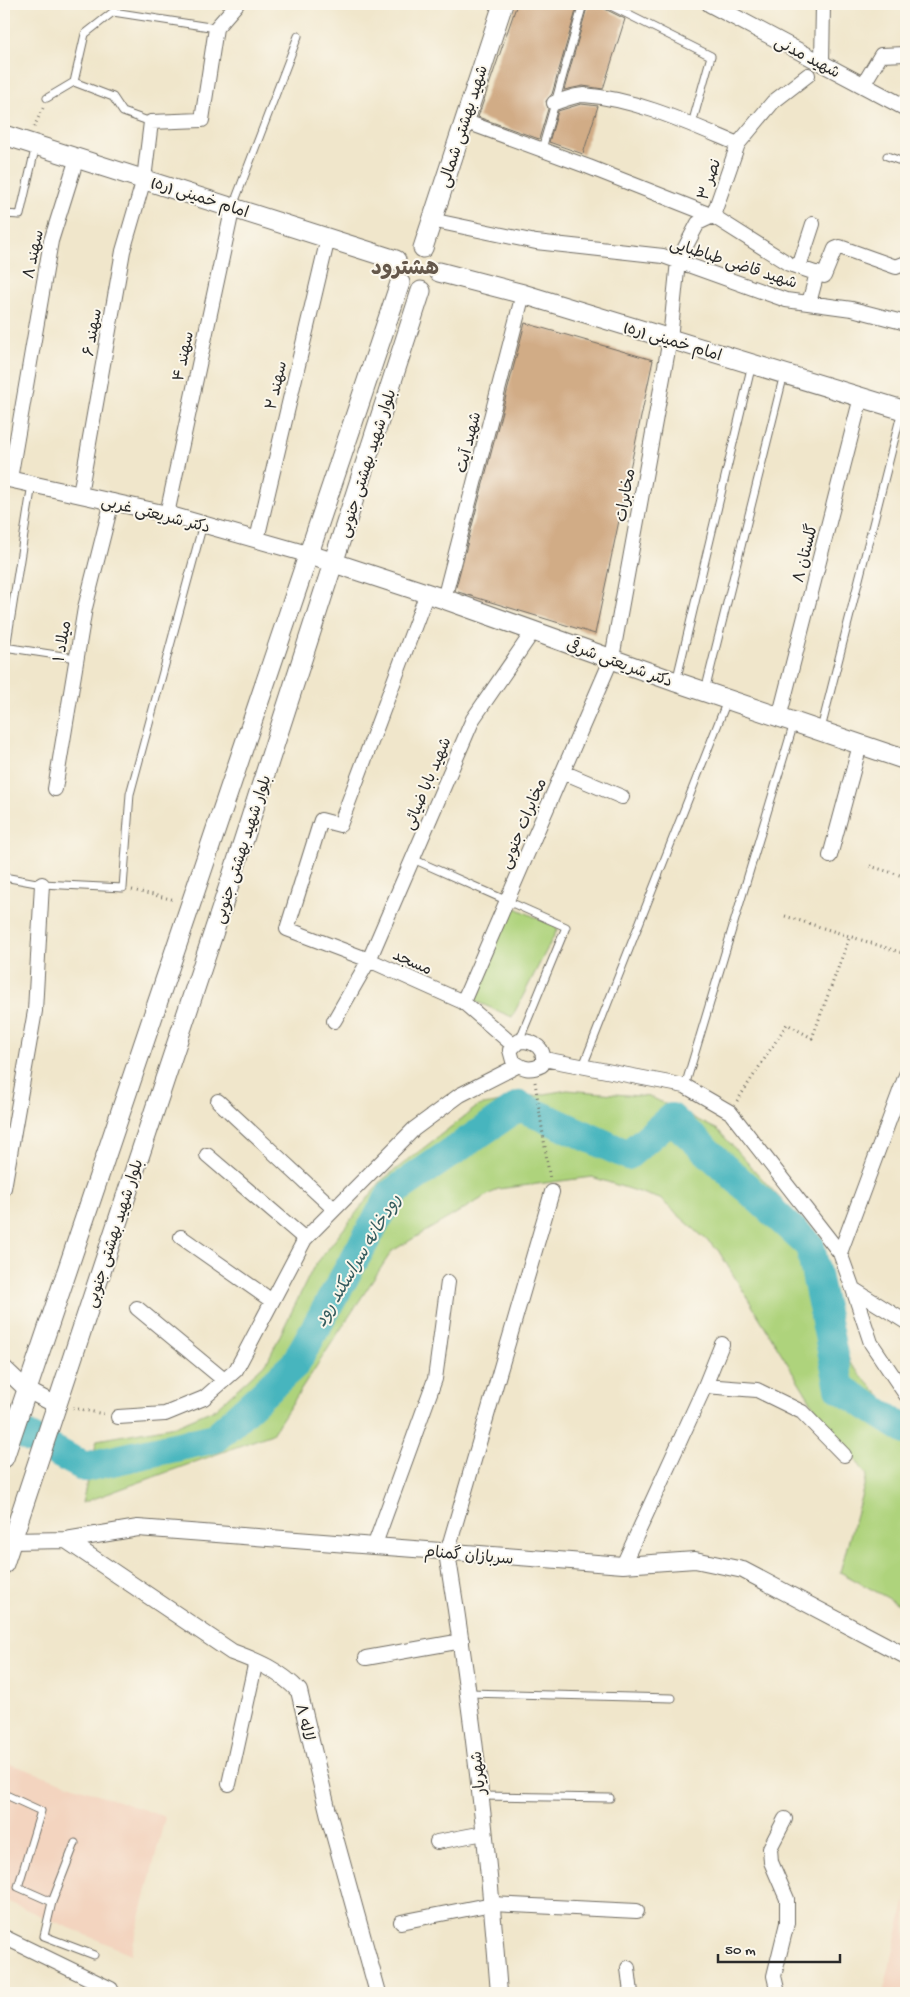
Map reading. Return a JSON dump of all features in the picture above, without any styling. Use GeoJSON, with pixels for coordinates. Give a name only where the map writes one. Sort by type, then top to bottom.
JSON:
{"type":"FeatureCollection","features":[{"type":"Feature","properties":{"kind":"main road","name":"شهید بهشتی شمالی"},"geometry":{"type":"LineString","coordinates":[[423,248],[503,4]]}},
{"type":"Feature","properties":{"kind":"main road","name":"امام خمینی (ره)"},"geometry":{"type":"LineString","coordinates":[[4,135],[232,206],[396,260]]}},
{"type":"Feature","properties":{"kind":"main road"},"geometry":{"type":"LineString","coordinates":[[410,248],[423,248],[433,254],[439,266],[439,272],[433,284],[420,291],[409,290],[400,283],[395,272],[396,260],[404,251],[410,248]]}},
{"type":"Feature","properties":{"kind":"main road","name":"امام خمینی (ره)"},"geometry":{"type":"LineString","coordinates":[[439,272],[523,294],[904,410]]}},
{"type":"Feature","properties":{"kind":"main road","name":"بلوار شهید بهشتی جنوبی"},"geometry":{"type":"LineString","coordinates":[[4,1458],[307,554],[400,283]]}},
{"type":"Feature","properties":{"kind":"main road","name":"بلوار شهید بهشتی جنوبی"},"geometry":{"type":"LineString","coordinates":[[11,1541],[334,563],[420,291]]}},
{"type":"Feature","properties":{"kind":"main road","name":"دکتر شریعتی شرقی"},"geometry":{"type":"LineString","coordinates":[[307,554],[534,630],[676,682],[906,760]]}},
{"type":"Feature","properties":{"kind":"main road"},"geometry":{"type":"LineString","coordinates":[[4,1564],[11,1541]]}},
{"type":"Feature","properties":{"kind":"street"},"geometry":{"type":"LineString","coordinates":[[151,122],[202,120],[216,28],[237,4]]}},
{"type":"Feature","properties":{"kind":"street","name":"شهيد مدنی"},"geometry":{"type":"LineString","coordinates":[[710,4],[906,108]]}},
{"type":"Feature","properties":{"kind":"street"},"geometry":{"type":"LineString","coordinates":[[822,63],[823,4]]}},
{"type":"Feature","properties":{"kind":"street"},"geometry":{"type":"LineString","coordinates":[[863,85],[880,55],[906,54]]}},
{"type":"Feature","properties":{"kind":"street","name":"نصر ۳"},"geometry":{"type":"LineString","coordinates":[[670,339],[678,261],[698,223],[714,216],[738,144],[772,102],[808,75]]}},
{"type":"Feature","properties":{"kind":"street"},"geometry":{"type":"LineString","coordinates":[[554,103],[582,95],[629,103],[692,124],[738,144]]}},
{"type":"Feature","properties":{"kind":"street"},"geometry":{"type":"LineString","coordinates":[[464,121],[542,148],[714,216],[789,264],[821,274]]}},
{"type":"Feature","properties":{"kind":"street","name":"سهند ۶"},"geometry":{"type":"LineString","coordinates":[[80,494],[124,251],[144,179],[151,122]]}},
{"type":"Feature","properties":{"kind":"street","name":"سهند ۸"},"geometry":{"type":"LineString","coordinates":[[7,478],[51,241],[77,158]]}},
{"type":"Feature","properties":{"kind":"street","name":"سهند ۴"},"geometry":{"type":"LineString","coordinates":[[167,514],[232,206]]}},
{"type":"Feature","properties":{"kind":"street","name":"شهید قاضی طباطبایی"},"geometry":{"type":"LineString","coordinates":[[431,220],[536,242],[662,256],[786,300],[852,310],[906,323]]}},
{"type":"Feature","properties":{"kind":"street"},"geometry":{"type":"LineString","coordinates":[[799,267],[813,224]]}},
{"type":"Feature","properties":{"kind":"street","name":"سهند ۲"},"geometry":{"type":"LineString","coordinates":[[256,539],[328,238]]}},
{"type":"Feature","properties":{"kind":"street"},"geometry":{"type":"LineString","coordinates":[[809,304],[821,274],[835,249],[840,247],[896,267],[906,263]]}},
{"type":"Feature","properties":{"kind":"street","name":"شهید آیت"},"geometry":{"type":"LineString","coordinates":[[287,929],[321,820],[340,825],[435,596],[523,294]]}},
{"type":"Feature","properties":{"kind":"street","name":"مخابرات"},"geometry":{"type":"LineString","coordinates":[[612,658],[670,339]]}},
{"type":"Feature","properties":{"kind":"street","name":"گلستان ۸"},"geometry":{"type":"LineString","coordinates":[[786,720],[861,397]]}},
{"type":"Feature","properties":{"kind":"street","name":"دکتر شریعتی غربی"},"geometry":{"type":"LineString","coordinates":[[7,478],[167,514],[307,554]]}},
{"type":"Feature","properties":{"kind":"street","name":"میلاد ۱"},"geometry":{"type":"LineString","coordinates":[[55,789],[85,608],[112,501]]}},
{"type":"Feature","properties":{"kind":"street","name":"شهيد بابا ضيائی"},"geometry":{"type":"LineString","coordinates":[[334,1021],[369,960],[474,719],[534,630]]}},
{"type":"Feature","properties":{"kind":"street","name":"مخابرات جنوبی"},"geometry":{"type":"LineString","coordinates":[[463,1002],[612,658]]}},
{"type":"Feature","properties":{"kind":"street"},"geometry":{"type":"LineString","coordinates":[[830,856],[860,745]]}},
{"type":"Feature","properties":{"kind":"street"},"geometry":{"type":"LineString","coordinates":[[563,772],[622,797]]}},
{"type":"Feature","properties":{"kind":"street"},"geometry":{"type":"LineString","coordinates":[[4,1188],[35,1011],[42,884]]}},
{"type":"Feature","properties":{"kind":"street","name":"مسجد"},"geometry":{"type":"LineString","coordinates":[[287,929],[369,960],[463,1002],[516,1043]]}},
{"type":"Feature","properties":{"kind":"street"},"geometry":{"type":"LineString","coordinates":[[525,1041],[537,1046],[541,1050],[544,1059],[542,1065],[533,1069],[518,1065],[513,1061],[511,1055],[516,1043],[525,1041]]}},
{"type":"Feature","properties":{"kind":"street"},"geometry":{"type":"LineString","coordinates":[[544,1059],[685,1086],[730,1112],[840,1253],[870,1343],[906,1395]]}},
{"type":"Feature","properties":{"kind":"street"},"geometry":{"type":"LineString","coordinates":[[118,1417],[165,1414],[204,1398],[236,1370],[305,1239],[414,1129],[460,1095],[518,1065]]}},
{"type":"Feature","properties":{"kind":"street"},"geometry":{"type":"LineString","coordinates":[[840,1253],[906,1075]]}},
{"type":"Feature","properties":{"kind":"street"},"geometry":{"type":"LineString","coordinates":[[218,1102],[334,1209]]}},
{"type":"Feature","properties":{"kind":"street"},"geometry":{"type":"LineString","coordinates":[[207,1155],[305,1239]]}},
{"type":"Feature","properties":{"kind":"street"},"geometry":{"type":"LineString","coordinates":[[447,1553],[552,1192]]}},
{"type":"Feature","properties":{"kind":"street"},"geometry":{"type":"LineString","coordinates":[[181,1237],[272,1301]]}},
{"type":"Feature","properties":{"kind":"street"},"geometry":{"type":"LineString","coordinates":[[375,1544],[435,1379],[448,1282]]}},
{"type":"Feature","properties":{"kind":"street"},"geometry":{"type":"LineString","coordinates":[[853,1289],[906,1322]]}},
{"type":"Feature","properties":{"kind":"street"},"geometry":{"type":"LineString","coordinates":[[137,1308],[224,1380]]}},
{"type":"Feature","properties":{"kind":"street"},"geometry":{"type":"LineString","coordinates":[[623,1565],[705,1386],[722,1344]]}},
{"type":"Feature","properties":{"kind":"street"},"geometry":{"type":"LineString","coordinates":[[4,1368],[27,1390],[56,1404]]}},
{"type":"Feature","properties":{"kind":"street"},"geometry":{"type":"LineString","coordinates":[[705,1386],[758,1390],[802,1412],[844,1454]]}},
{"type":"Feature","properties":{"kind":"street","name":"سربازان گمنام"},"geometry":{"type":"LineString","coordinates":[[11,1541],[66,1540],[138,1528],[375,1544],[447,1553],[623,1565],[694,1560],[743,1570],[906,1656]]}},
{"type":"Feature","properties":{"kind":"street","name":"لاله ۸"},"geometry":{"type":"LineString","coordinates":[[66,1540],[232,1652],[256,1661],[286,1677],[299,1691],[329,1816],[378,1993]]}},
{"type":"Feature","properties":{"kind":"street","name":"شهریار"},"geometry":{"type":"LineString","coordinates":[[447,1553],[469,1693],[492,1904],[499,1993]]}},
{"type":"Feature","properties":{"kind":"street"},"geometry":{"type":"LineString","coordinates":[[366,1658],[462,1641]]}},
{"type":"Feature","properties":{"kind":"street"},"geometry":{"type":"LineString","coordinates":[[229,1784],[256,1661]]}},
{"type":"Feature","properties":{"kind":"street"},"geometry":{"type":"LineString","coordinates":[[778,1993],[774,1976],[787,1923],[787,1900],[771,1862],[770,1848],[785,1819]]}},
{"type":"Feature","properties":{"kind":"street"},"geometry":{"type":"LineString","coordinates":[[437,1842],[484,1833]]}},
{"type":"Feature","properties":{"kind":"street"},"geometry":{"type":"LineString","coordinates":[[401,1922],[492,1904],[638,1912]]}},
{"type":"Feature","properties":{"kind":"street"},"geometry":{"type":"LineString","coordinates":[[4,1937],[112,1989]]}},
{"type":"Feature","properties":{"kind":"street"},"geometry":{"type":"LineString","coordinates":[[628,1968],[632,1993]]}},
{"type":"Feature","properties":{"kind":"lane"},"geometry":{"type":"LineString","coordinates":[[542,148],[583,4]]}},
{"type":"Feature","properties":{"kind":"lane"},"geometry":{"type":"LineString","coordinates":[[607,4],[711,56],[692,124]]}},
{"type":"Feature","properties":{"kind":"lane"},"geometry":{"type":"LineString","coordinates":[[47,98],[74,82],[85,34],[113,12],[216,28]]}},
{"type":"Feature","properties":{"kind":"lane"},"geometry":{"type":"LineString","coordinates":[[232,206],[298,36]]}},
{"type":"Feature","properties":{"kind":"lane"},"geometry":{"type":"LineString","coordinates":[[74,82],[113,97],[124,112],[151,122]]}},
{"type":"Feature","properties":{"kind":"lane"},"geometry":{"type":"LineString","coordinates":[[4,214],[20,216],[32,143]]}},
{"type":"Feature","properties":{"kind":"lane"},"geometry":{"type":"LineString","coordinates":[[887,156],[906,162]]}},
{"type":"Feature","properties":{"kind":"lane"},"geometry":{"type":"LineString","coordinates":[[676,682],[752,364]]}},
{"type":"Feature","properties":{"kind":"lane"},"geometry":{"type":"LineString","coordinates":[[705,691],[784,373]]}},
{"type":"Feature","properties":{"kind":"lane"},"geometry":{"type":"LineString","coordinates":[[820,732],[904,410]]}},
{"type":"Feature","properties":{"kind":"lane"},"geometry":{"type":"LineString","coordinates":[[32,484],[5,648],[76,658]]}},
{"type":"Feature","properties":{"kind":"lane"},"geometry":{"type":"LineString","coordinates":[[4,877],[42,884],[123,888],[130,794],[203,524]]}},
{"type":"Feature","properties":{"kind":"lane"},"geometry":{"type":"LineString","coordinates":[[583,1066],[727,699]]}},
{"type":"Feature","properties":{"kind":"lane"},"geometry":{"type":"LineString","coordinates":[[685,1086],[786,720]]}},
{"type":"Feature","properties":{"kind":"lane"},"geometry":{"type":"LineString","coordinates":[[413,859],[566,927],[516,1043]]}},
{"type":"Feature","properties":{"kind":"lane"},"geometry":{"type":"LineString","coordinates":[[469,1693],[672,1698]]}},
{"type":"Feature","properties":{"kind":"lane"},"geometry":{"type":"LineString","coordinates":[[4,1794],[41,1811],[18,1887],[52,1902]]}},
{"type":"Feature","properties":{"kind":"lane"},"geometry":{"type":"LineString","coordinates":[[479,1796],[610,1798]]}},
{"type":"Feature","properties":{"kind":"lane"},"geometry":{"type":"LineString","coordinates":[[75,1843],[52,1902],[44,1936],[94,1956]]}},
{"type":"Feature","properties":{"kind":"path"},"geometry":{"type":"LineString","coordinates":[[32,143],[47,98]]}},
{"type":"Feature","properties":{"kind":"path"},"geometry":{"type":"LineString","coordinates":[[870,866],[906,877]]}},
{"type":"Feature","properties":{"kind":"path"},"geometry":{"type":"LineString","coordinates":[[123,888],[190,904]]}},
{"type":"Feature","properties":{"kind":"path"},"geometry":{"type":"LineString","coordinates":[[785,916],[906,954]]}},
{"type":"Feature","properties":{"kind":"path"},"geometry":{"type":"LineString","coordinates":[[730,1112],[787,1024],[812,1038],[850,936]]}},
{"type":"Feature","properties":{"kind":"path"},"geometry":{"type":"LineString","coordinates":[[533,1069],[552,1192]]}},
{"type":"Feature","properties":{"kind":"path"},"geometry":{"type":"LineString","coordinates":[[56,1404],[118,1417]]}},
{"type":"Feature","properties":{"kind":"shaded area"},"geometry":{"type":"Polygon","coordinates":[[[4,1762],[165,1817],[131,1954],[4,1900],[4,1762]]]}},
{"type":"Feature","properties":{"kind":"shaded area"},"geometry":{"type":"Polygon","coordinates":[[[906,1899],[906,1993],[883,1993],[906,1899]]]}},
{"type":"Feature","properties":{"kind":"green space"},"geometry":{"type":"Polygon","coordinates":[[[512,906],[558,928],[512,1017],[470,999],[512,906]]]}},
{"type":"Feature","properties":{"kind":"green space"},"geometry":{"type":"Polygon","coordinates":[[[567,1090],[651,1097],[718,1130],[814,1236],[850,1363],[894,1411],[906,1419],[906,1608],[840,1572],[867,1475],[813,1405],[718,1250],[660,1199],[592,1177],[498,1189],[392,1251],[272,1434],[82,1503],[97,1440],[175,1426],[215,1409],[267,1362],[313,1268],[382,1180],[478,1106],[567,1090]]]}},
{"type":"Feature","properties":{"kind":"building"},"geometry":{"type":"Polygon","coordinates":[[[517,4],[578,4],[552,94],[546,101],[548,109],[539,139],[478,117],[517,4]]]}},
{"type":"Feature","properties":{"kind":"building"},"geometry":{"type":"Polygon","coordinates":[[[588,4],[602,4],[605,9],[625,19],[603,89],[583,86],[564,90],[588,4]]]}},
{"type":"Feature","properties":{"kind":"building"},"geometry":{"type":"Polygon","coordinates":[[[581,104],[598,106],[583,154],[549,142],[558,111],[581,104]]]}},
{"type":"Feature","properties":{"kind":"building"},"geometry":{"type":"Polygon","coordinates":[[[525,323],[653,360],[595,634],[455,591],[525,323]]]}},
{"type":"Feature","properties":{"kind":"waterway","name":"رودخانه سراسکند رود"},"geometry":{"type":"LineString","coordinates":[[4,1424],[85,1467],[215,1438],[295,1364],[392,1193],[519,1106],[628,1155],[671,1118],[810,1246],[840,1388],[906,1430]]}},
{"type":"Feature","properties":{"kind":"district","name":"هشترود"},"geometry":{"type":"Point","coordinates":[405,267]}}]}
